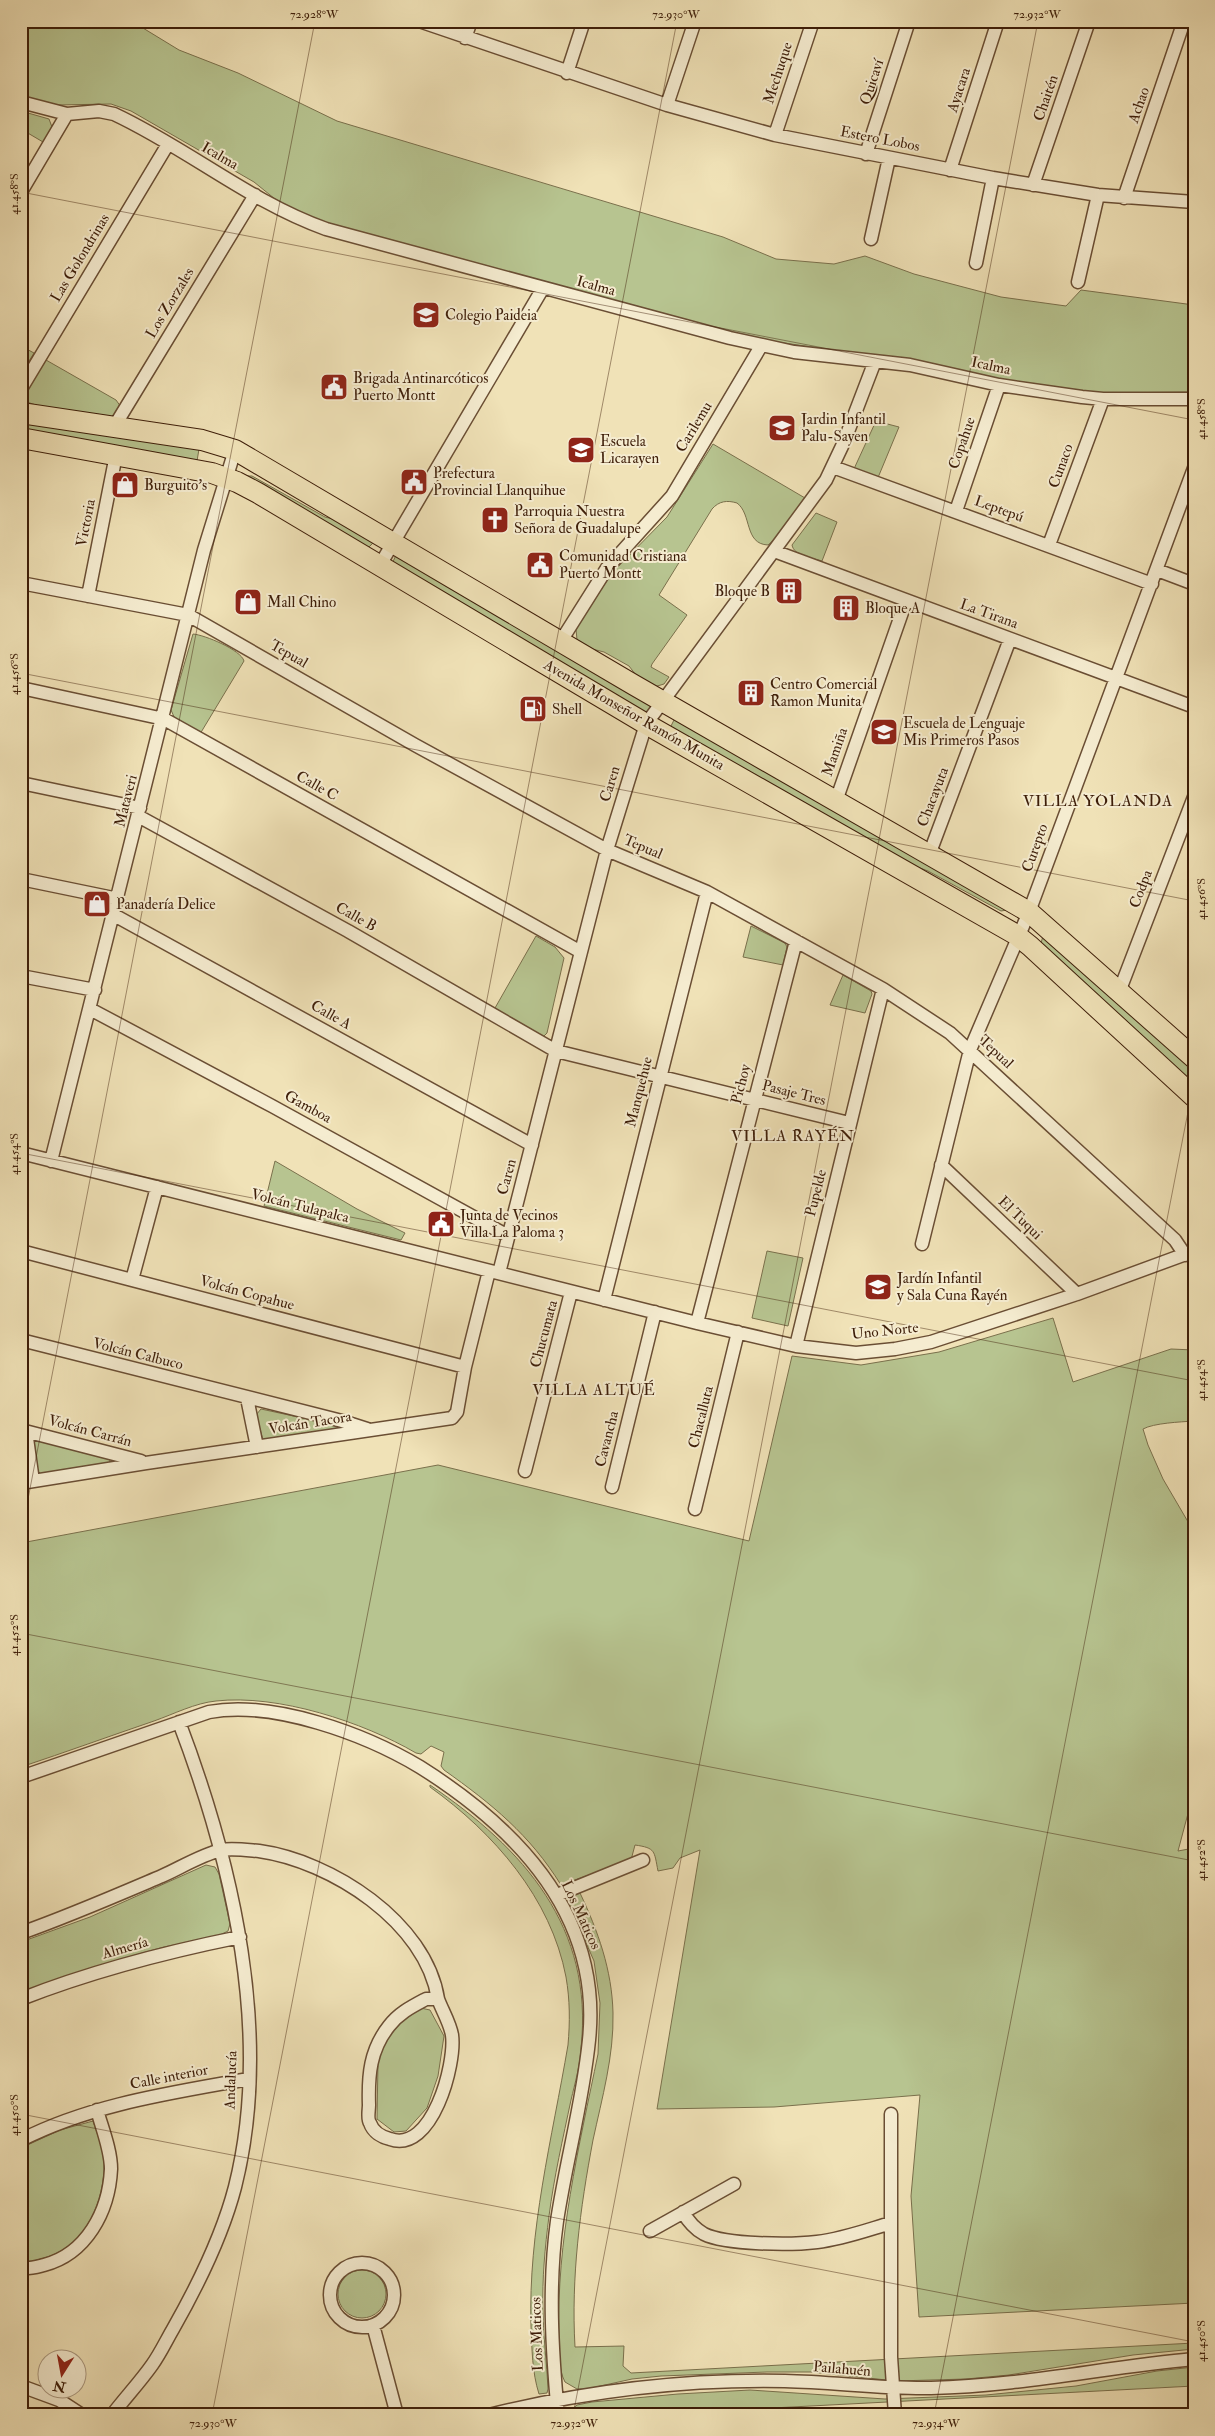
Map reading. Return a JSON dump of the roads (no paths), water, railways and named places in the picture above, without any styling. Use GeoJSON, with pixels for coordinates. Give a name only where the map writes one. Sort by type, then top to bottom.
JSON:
{"type":"FeatureCollection","features":[{"type":"Feature","properties":{"kind":"main road","name":"Avenida Monseñor Ramón Munita"},"geometry":{"type":"LineString","coordinates":[[21,413],[202,440],[235,450],[662,701],[1030,912],[1194,1058]]}},
{"type":"Feature","properties":{"kind":"main road","name":"Avenida Monseñor Ramón Munita"},"geometry":{"type":"LineString","coordinates":[[21,438],[116,455],[226,478],[258,493],[646,724],[1019,937],[1194,1097]]}},
{"type":"Feature","properties":{"kind":"street","name":"Estero Lobos"},"geometry":{"type":"LineString","coordinates":[[418,21],[667,105],[775,135],[950,170],[1098,196],[1194,202]]}},
{"type":"Feature","properties":{"kind":"street"},"geometry":{"type":"LineString","coordinates":[[465,38],[471,21]]}},
{"type":"Feature","properties":{"kind":"street"},"geometry":{"type":"LineString","coordinates":[[567,72],[584,21]]}},
{"type":"Feature","properties":{"kind":"street"},"geometry":{"type":"LineString","coordinates":[[667,105],[695,21]]}},
{"type":"Feature","properties":{"kind":"street","name":"Mechuque"},"geometry":{"type":"LineString","coordinates":[[775,135],[813,21]]}},
{"type":"Feature","properties":{"kind":"street","name":"Quicaví"},"geometry":{"type":"LineString","coordinates":[[866,154],[909,21]]}},
{"type":"Feature","properties":{"kind":"street","name":"Ayacara"},"geometry":{"type":"LineString","coordinates":[[950,170],[998,21]]}},
{"type":"Feature","properties":{"kind":"street","name":"Chaitén"},"geometry":{"type":"LineString","coordinates":[[1033,185],[1089,21]]}},
{"type":"Feature","properties":{"kind":"street","name":"Achao"},"geometry":{"type":"LineString","coordinates":[[1124,198],[1184,21]]}},
{"type":"Feature","properties":{"kind":"street","name":"Icalma"},"geometry":{"type":"LineString","coordinates":[[21,102],[67,114],[99,111],[114,114],[255,195],[296,217],[326,229],[761,346],[794,352],[910,365],[999,385],[1103,399],[1194,400]]}},
{"type":"Feature","properties":{"kind":"street"},"geometry":{"type":"LineString","coordinates":[[21,192],[67,114]]}},
{"type":"Feature","properties":{"kind":"street","name":"Las Golondrinas"},"geometry":{"type":"LineString","coordinates":[[21,388],[168,144]]}},
{"type":"Feature","properties":{"kind":"street"},"geometry":{"type":"LineString","coordinates":[[871,239],[889,158]]}},
{"type":"Feature","properties":{"kind":"street"},"geometry":{"type":"LineString","coordinates":[[976,263],[993,178]]}},
{"type":"Feature","properties":{"kind":"street","name":"Los Zorzales"},"geometry":{"type":"LineString","coordinates":[[114,427],[255,195]]}},
{"type":"Feature","properties":{"kind":"street"},"geometry":{"type":"LineString","coordinates":[[1078,282],[1098,196]]}},
{"type":"Feature","properties":{"kind":"street"},"geometry":{"type":"LineString","coordinates":[[380,566],[543,288]]}},
{"type":"Feature","properties":{"kind":"street","name":"Carilemu"},"geometry":{"type":"LineString","coordinates":[[561,642],[607,568],[672,496],[761,346]]}},
{"type":"Feature","properties":{"kind":"street","name":"Caren"},"geometry":{"type":"LineString","coordinates":[[494,1272],[508,1236],[607,850],[646,724],[821,488],[833,467],[875,361]]}},
{"type":"Feature","properties":{"kind":"street","name":"Copahue"},"geometry":{"type":"LineString","coordinates":[[956,511],[999,385]]}},
{"type":"Feature","properties":{"kind":"street","name":"Cunaco"},"geometry":{"type":"LineString","coordinates":[[1049,545],[1103,399]]}},
{"type":"Feature","properties":{"kind":"street","name":"Mataveri"},"geometry":{"type":"LineString","coordinates":[[52,1161],[164,719],[188,615],[235,450]]}},
{"type":"Feature","properties":{"kind":"street","name":"Victoria"},"geometry":{"type":"LineString","coordinates":[[88,596],[116,455]]}},
{"type":"Feature","properties":{"kind":"street","name":"Leptepú"},"geometry":{"type":"LineString","coordinates":[[833,467],[1152,584]]}},
{"type":"Feature","properties":{"kind":"street","name":"Curepto"},"geometry":{"type":"LineString","coordinates":[[922,1244],[970,1050],[1030,912],[1071,796],[1117,679],[1194,468]]}},
{"type":"Feature","properties":{"kind":"street","name":"La Tirana"},"geometry":{"type":"LineString","coordinates":[[774,551],[1194,707]]}},
{"type":"Feature","properties":{"kind":"street"},"geometry":{"type":"LineString","coordinates":[[1157,570],[1194,584]]}},
{"type":"Feature","properties":{"kind":"street","name":"Tepual"},"geometry":{"type":"LineString","coordinates":[[21,583],[188,615],[415,745],[607,850],[707,892],[883,988],[950,1033],[970,1050],[1190,1253]]}},
{"type":"Feature","properties":{"kind":"street","name":"Mamiña"},"geometry":{"type":"LineString","coordinates":[[836,801],[906,601]]}},
{"type":"Feature","properties":{"kind":"street","name":"Chacayuta"},"geometry":{"type":"LineString","coordinates":[[929,855],[1010,639]]}},
{"type":"Feature","properties":{"kind":"street","name":"Calle C"},"geometry":{"type":"LineString","coordinates":[[21,688],[164,719],[581,952]]}},
{"type":"Feature","properties":{"kind":"street","name":"Calle B"},"geometry":{"type":"LineString","coordinates":[[21,783],[139,812],[556,1051]]}},
{"type":"Feature","properties":{"kind":"street","name":"Codpa"},"geometry":{"type":"LineString","coordinates":[[1119,992],[1194,797]]}},
{"type":"Feature","properties":{"kind":"street"},"geometry":{"type":"LineString","coordinates":[[21,879],[118,899]]}},
{"type":"Feature","properties":{"kind":"street","name":"Manquehue"},"geometry":{"type":"LineString","coordinates":[[604,1300],[707,892]]}},
{"type":"Feature","properties":{"kind":"street","name":"Calle A"},"geometry":{"type":"LineString","coordinates":[[114,915],[532,1145]]}},
{"type":"Feature","properties":{"kind":"street","name":"Pichoy"},"geometry":{"type":"LineString","coordinates":[[697,1323],[796,941]]}},
{"type":"Feature","properties":{"kind":"street"},"geometry":{"type":"LineString","coordinates":[[21,976],[95,990]]}},
{"type":"Feature","properties":{"kind":"street","name":"Pupelde"},"geometry":{"type":"LineString","coordinates":[[796,1346],[883,988]]}},
{"type":"Feature","properties":{"kind":"street","name":"Gamboa"},"geometry":{"type":"LineString","coordinates":[[90,1009],[272,1106],[508,1236]]}},
{"type":"Feature","properties":{"kind":"street","name":"Pasaje Tres"},"geometry":{"type":"LineString","coordinates":[[556,1051],[849,1123]]}},
{"type":"Feature","properties":{"kind":"street","name":"Volcán Tulapalca"},"geometry":{"type":"LineString","coordinates":[[21,1153],[571,1292]]}},
{"type":"Feature","properties":{"kind":"street","name":"El Tuqui"},"geometry":{"type":"LineString","coordinates":[[941,1165],[1076,1294]]}},
{"type":"Feature","properties":{"kind":"street"},"geometry":{"type":"LineString","coordinates":[[132,1280],[157,1187]]}},
{"type":"Feature","properties":{"kind":"street","name":"Volcán Copahue"},"geometry":{"type":"LineString","coordinates":[[21,1251],[465,1367]]}},
{"type":"Feature","properties":{"kind":"street","name":"Uno Norte"},"geometry":{"type":"LineString","coordinates":[[571,1292],[796,1346],[856,1353],[895,1349],[931,1342],[1076,1294],[1190,1253]]}},
{"type":"Feature","properties":{"kind":"street","name":"Volcán Tacora"},"geometry":{"type":"LineString","coordinates":[[27,1482],[452,1418],[457,1412],[465,1367],[494,1272]]}},
{"type":"Feature","properties":{"kind":"street","name":"Chucumata"},"geometry":{"type":"LineString","coordinates":[[525,1472],[571,1292]]}},
{"type":"Feature","properties":{"kind":"street","name":"Cavancha"},"geometry":{"type":"LineString","coordinates":[[612,1487],[655,1312]]}},
{"type":"Feature","properties":{"kind":"street","name":"Chacalluta"},"geometry":{"type":"LineString","coordinates":[[695,1509],[738,1332]]}},
{"type":"Feature","properties":{"kind":"street","name":"Volcán Calbuco"},"geometry":{"type":"LineString","coordinates":[[21,1340],[247,1398],[342,1420],[369,1430]]}},
{"type":"Feature","properties":{"kind":"street"},"geometry":{"type":"LineString","coordinates":[[247,1398],[257,1447]]}},
{"type":"Feature","properties":{"kind":"street","name":"Volcán Carrán"},"geometry":{"type":"LineString","coordinates":[[27,1482],[24,1431],[146,1463]]}},
{"type":"Feature","properties":{"kind":"street","name":"Los Maticos"},"geometry":{"type":"LineString","coordinates":[[21,1777],[179,1722],[221,1710],[278,1714],[332,1726],[385,1748],[442,1781],[491,1819],[517,1843],[539,1868],[557,1895],[574,1931],[586,1967],[590,2022],[585,2066],[561,2197],[554,2248],[552,2314],[558,2415]]}},
{"type":"Feature","properties":{"kind":"street","name":"Andalucía"},"geometry":{"type":"LineString","coordinates":[[112,2415],[153,2364],[192,2296],[223,2224],[235,2187],[247,2113],[248,2079],[245,1983],[240,1937],[221,1850],[179,1722]]}},
{"type":"Feature","properties":{"kind":"street"},"geometry":{"type":"LineString","coordinates":[[21,1933],[65,1917],[221,1850],[252,1851],[296,1860],[328,1873],[362,1893],[396,1923],[415,1946],[431,1972],[438,1999],[452,2035],[451,2056],[441,2095],[428,2123],[419,2134],[409,2139],[392,2140],[377,2134],[369,2123],[370,2061],[378,2042],[390,2024],[402,2012],[426,1999],[438,1999]]}},
{"type":"Feature","properties":{"kind":"street"},"geometry":{"type":"LineString","coordinates":[[557,1895],[643,1860]]}},
{"type":"Feature","properties":{"kind":"street","name":"Almería"},"geometry":{"type":"LineString","coordinates":[[21,1999],[49,1988],[152,1957],[240,1937]]}},
{"type":"Feature","properties":{"kind":"street","name":"Calle interior"},"geometry":{"type":"LineString","coordinates":[[21,2140],[97,2110],[171,2093],[248,2079]]}},
{"type":"Feature","properties":{"kind":"street"},"geometry":{"type":"LineString","coordinates":[[21,2268],[29,2269],[60,2261],[87,2239],[104,2207],[111,2168],[97,2110]]}},
{"type":"Feature","properties":{"kind":"street"},"geometry":{"type":"LineString","coordinates":[[891,2114],[893,2388],[895,2415]]}},
{"type":"Feature","properties":{"kind":"street"},"geometry":{"type":"LineString","coordinates":[[650,2231],[734,2184]]}},
{"type":"Feature","properties":{"kind":"street"},"geometry":{"type":"LineString","coordinates":[[683,2212],[689,2222],[704,2234],[723,2239],[765,2243],[818,2242],[845,2237],[891,2223]]}},
{"type":"Feature","properties":{"kind":"street"},"geometry":{"type":"LineString","coordinates":[[350,2264],[370,2264],[387,2274],[392,2283],[392,2303],[382,2320],[373,2325],[362,2327],[351,2325],[341,2319],[334,2311],[330,2300],[330,2289],[333,2279],[340,2270],[350,2264]]}},
{"type":"Feature","properties":{"kind":"street"},"geometry":{"type":"LineString","coordinates":[[373,2325],[397,2415]]}},
{"type":"Feature","properties":{"kind":"street","name":"Pailahuén"},"geometry":{"type":"LineString","coordinates":[[489,2415],[557,2400],[638,2387],[701,2382],[786,2381],[893,2388],[977,2386],[1194,2359]]}},
{"type":"Feature","properties":{"kind":"street"},"geometry":{"type":"LineString","coordinates":[[21,2386],[59,2400],[82,2415]]}},
{"type":"Feature","properties":{"kind":"place","name":"Colegio Paideia"},"geometry":{"type":"Point","coordinates":[426,315]}},
{"type":"Feature","properties":{"kind":"place","name":"Brigada Antinarcóticos Puerto Montt"},"geometry":{"type":"Point","coordinates":[334,387]}},
{"type":"Feature","properties":{"kind":"place","name":"Jardin Infantil Palu-Sayen"},"geometry":{"type":"Point","coordinates":[782,428]}},
{"type":"Feature","properties":{"kind":"place","name":"Escuela Licarayen"},"geometry":{"type":"Point","coordinates":[581,450]}},
{"type":"Feature","properties":{"kind":"place","name":"Prefectura Provincial Llanquihue"},"geometry":{"type":"Point","coordinates":[414,482]}},
{"type":"Feature","properties":{"kind":"place","name":"Burguito's"},"geometry":{"type":"Point","coordinates":[125,485]}},
{"type":"Feature","properties":{"kind":"place","name":"Parroquia Nuestra Señora de Guadalupe"},"geometry":{"type":"Point","coordinates":[495,520]}},
{"type":"Feature","properties":{"kind":"place","name":"Comunidad Cristiana Puerto Montt"},"geometry":{"type":"Point","coordinates":[540,565]}},
{"type":"Feature","properties":{"kind":"place","name":"Bloque B"},"geometry":{"type":"Point","coordinates":[789,591]}},
{"type":"Feature","properties":{"kind":"place","name":"Mall Chino"},"geometry":{"type":"Point","coordinates":[248,602]}},
{"type":"Feature","properties":{"kind":"place","name":"Bloque A"},"geometry":{"type":"Point","coordinates":[846,608]}},
{"type":"Feature","properties":{"kind":"place","name":"Centro Comercial Ramon Munita"},"geometry":{"type":"Point","coordinates":[751,693]}},
{"type":"Feature","properties":{"kind":"place","name":"Shell"},"geometry":{"type":"Point","coordinates":[533,709]}},
{"type":"Feature","properties":{"kind":"place","name":"Escuela de Lenguaje Mis Primeros Pasos"},"geometry":{"type":"Point","coordinates":[884,732]}},
{"type":"Feature","properties":{"kind":"place","name":"Panadería Delice"},"geometry":{"type":"Point","coordinates":[97,904]}},
{"type":"Feature","properties":{"kind":"place","name":"Junta de Vecinos Villa La Paloma 3"},"geometry":{"type":"Point","coordinates":[441,1224]}},
{"type":"Feature","properties":{"kind":"place","name":"Jardín Infantil y Sala Cuna Rayén"},"geometry":{"type":"Point","coordinates":[878,1287]}},
{"type":"Feature","properties":{"kind":"district","name":"VILLA YOLANDA"},"geometry":{"type":"Point","coordinates":[1098,801]}},
{"type":"Feature","properties":{"kind":"district","name":"VILLA RAYÉN"},"geometry":{"type":"Point","coordinates":[793,1136]}},
{"type":"Feature","properties":{"kind":"district","name":"VILLA ALTUÉ"},"geometry":{"type":"Point","coordinates":[594,1390]}}]}
